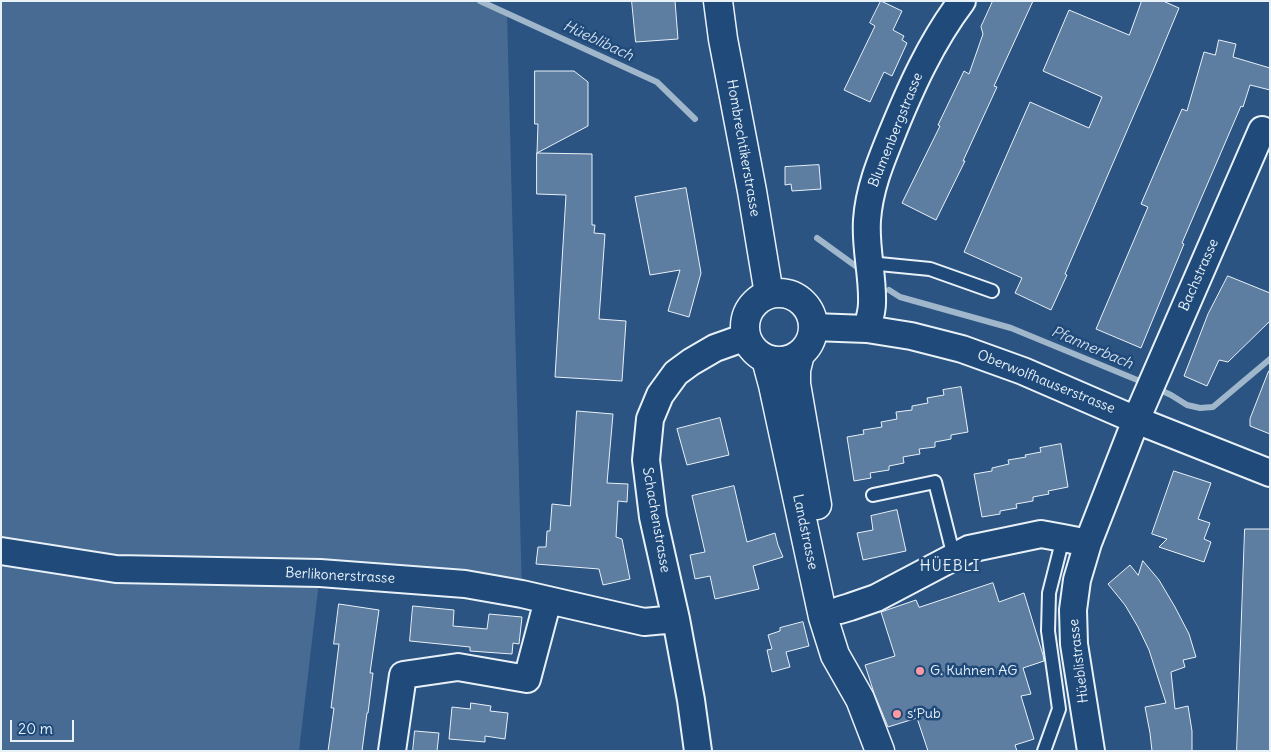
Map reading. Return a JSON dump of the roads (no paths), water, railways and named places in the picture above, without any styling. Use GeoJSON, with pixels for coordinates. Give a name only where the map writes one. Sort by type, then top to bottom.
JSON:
{"type":"FeatureCollection","features":[{"type":"Feature","properties":{"kind":"main road","name":"Hombrechtikerstrasse"},"geometry":{"type":"LineString","coordinates":[[718,1],[723,39],[752,190],[769,294]]}},
{"type":"Feature","properties":{"kind":"main road"},"geometry":{"type":"LineString","coordinates":[[780,293],[800,300],[807,307],[812,317],[813,327],[812,338],[807,347],[792,360],[781,362],[766,359],[751,348],[744,327],[752,306],[759,299],[769,294],[780,293]]}},
{"type":"Feature","properties":{"kind":"main road","name":"Landstrasse"},"geometry":{"type":"LineString","coordinates":[[800,354],[796,370],[796,384],[828,560],[850,648],[860,699]]}},
{"type":"Feature","properties":{"kind":"main road","name":"Landstrasse"},"geometry":{"type":"LineString","coordinates":[[766,359],[823,617],[835,655],[860,699],[880,751]]}},
{"type":"Feature","properties":{"kind":"street","name":"Blumenbergstrasse"},"geometry":{"type":"LineString","coordinates":[[869,317],[870,269],[867,248],[867,220],[876,172],[905,101],[938,36],[951,5]]}},
{"type":"Feature","properties":{"kind":"street","name":"Bachstrasse"},"geometry":{"type":"LineString","coordinates":[[1144,401],[1262,130]]}},
{"type":"Feature","properties":{"kind":"street","name":"Oberwolfhauserstrasse"},"geometry":{"type":"LineString","coordinates":[[813,327],[869,317],[911,336],[962,349],[1032,374],[1144,401],[1270,473]]}},
{"type":"Feature","properties":{"kind":"street","name":"Schachenstrasse"},"geometry":{"type":"LineString","coordinates":[[698,751],[676,619],[653,517],[646,460],[650,419],[660,395],[676,373],[715,348],[746,337]]}},
{"type":"Feature","properties":{"kind":"street","name":"Hüeblistrasse"},"geometry":{"type":"LineString","coordinates":[[1091,751],[1074,644],[1073,610],[1077,580],[1075,540],[1144,401]]}},
{"type":"Feature","properties":{"kind":"street"},"geometry":{"type":"LineString","coordinates":[[840,610],[876,598],[969,549],[1041,534],[1075,540]]}},
{"type":"Feature","properties":{"kind":"street","name":"Berlikonerstrasse"},"geometry":{"type":"LineString","coordinates":[[1,551],[116,569],[320,573],[465,584],[522,594],[644,622],[676,619]]}},
{"type":"Feature","properties":{"kind":"street"},"geometry":{"type":"LineString","coordinates":[[392,751],[403,675],[458,667],[527,679],[548,600]]}},
{"type":"Feature","properties":{"kind":"lane"},"geometry":{"type":"LineString","coordinates":[[870,269],[930,269],[992,291]]}},
{"type":"Feature","properties":{"kind":"lane"},"geometry":{"type":"LineString","coordinates":[[873,495],[935,482],[954,557]]}},
{"type":"Feature","properties":{"kind":"lane"},"geometry":{"type":"LineString","coordinates":[[1044,751],[1059,709],[1048,631],[1049,593],[1075,540]]}},
{"type":"Feature","properties":{"kind":"waterway","name":"Hüeblibach"},"geometry":{"type":"LineString","coordinates":[[480,1],[657,82],[695,119]]}},
{"type":"Feature","properties":{"kind":"waterway","name":"Pfannerbach"},"geometry":{"type":"LineString","coordinates":[[817,238],[857,267]]}},
{"type":"Feature","properties":{"kind":"waterway","name":"Pfannerbach"},"geometry":{"type":"LineString","coordinates":[[889,290],[900,297],[1011,328],[1147,384]]}},
{"type":"Feature","properties":{"kind":"waterway","name":"Pfannerbach"},"geometry":{"type":"LineString","coordinates":[[1156,388],[1187,405],[1200,408],[1213,407],[1270,359]]}},
{"type":"Feature","properties":{"kind":"place","name":"G. Kuhnen AG"},"geometry":{"type":"Point","coordinates":[920,671]}},
{"type":"Feature","properties":{"kind":"place","name":"s‘Pub"},"geometry":{"type":"Point","coordinates":[897,714]}},
{"type":"Feature","properties":{"kind":"district","name":"HÜEBLI"},"geometry":{"type":"Point","coordinates":[950,567]}}]}
